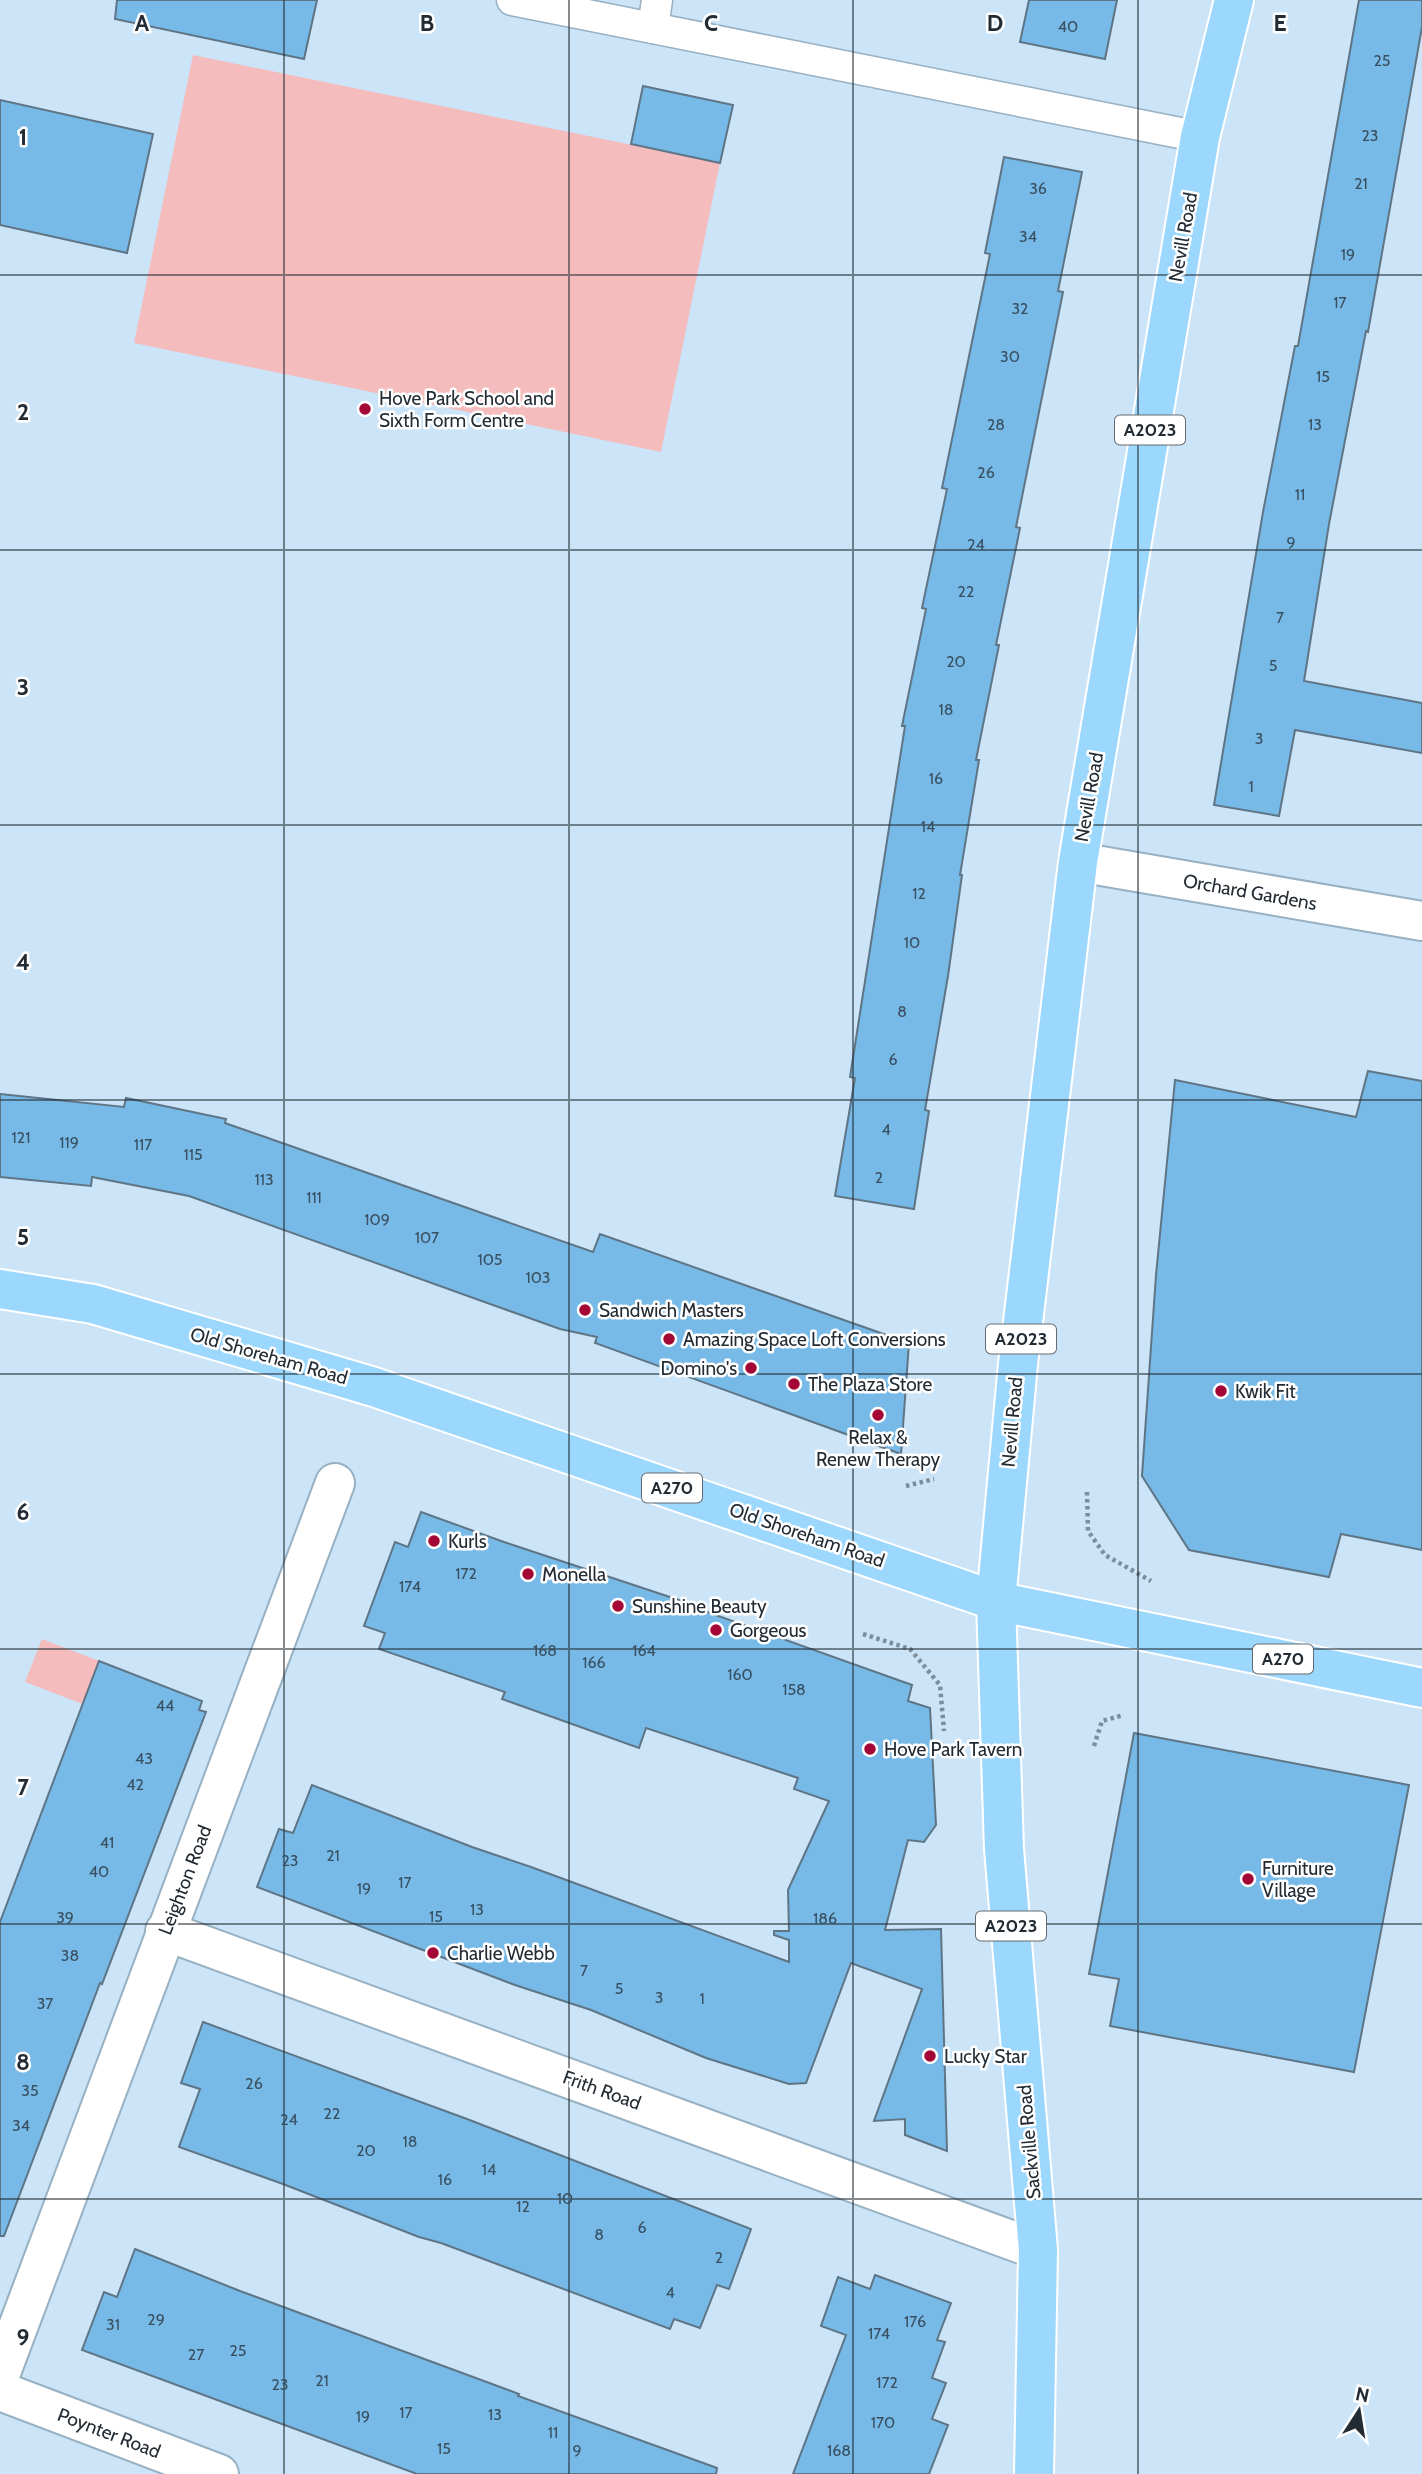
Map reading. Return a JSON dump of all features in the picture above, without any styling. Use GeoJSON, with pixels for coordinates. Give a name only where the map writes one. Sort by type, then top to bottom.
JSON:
{"type":"FeatureCollection","features":[{"type":"Feature","properties":{"kind":"main road","name":"Nevill Road"},"geometry":{"type":"LineString","coordinates":[[996,1601],[1018,1364],[1078,862],[1200,137],[1234,0]]}},
{"type":"Feature","properties":{"kind":"main road","name":"Old Shoreham Road"},"geometry":{"type":"LineString","coordinates":[[0,1289],[93,1304],[374,1387],[996,1601],[1422,1688]]}},
{"type":"Feature","properties":{"kind":"main road","name":"Sackville Road"},"geometry":{"type":"LineString","coordinates":[[996,1601],[1004,1849],[1038,2250],[1034,2474]]}},
{"type":"Feature","properties":{"kind":"street","name":"Orchard Gardens"},"geometry":{"type":"LineString","coordinates":[[1078,862],[1422,921]]}},
{"type":"Feature","properties":{"kind":"street","name":"Leighton Road"},"geometry":{"type":"LineString","coordinates":[[0,2375],[335,1483]]}},
{"type":"Feature","properties":{"kind":"street","name":"Frith Road"},"geometry":{"type":"LineString","coordinates":[[165,1931],[1038,2250]]}},
{"type":"Feature","properties":{"kind":"street","name":"Poynter Road"},"geometry":{"type":"LineString","coordinates":[[0,2391],[219,2474]]}},
{"type":"Feature","properties":{"kind":"lane"},"geometry":{"type":"LineString","coordinates":[[512,0],[655,14],[1200,137]]}},
{"type":"Feature","properties":{"kind":"path"},"geometry":{"type":"LineString","coordinates":[[906,1486],[934,1479]]}},
{"type":"Feature","properties":{"kind":"path"},"geometry":{"type":"LineString","coordinates":[[1087,1492],[1088,1531],[1105,1555],[1152,1581]]}},
{"type":"Feature","properties":{"kind":"path"},"geometry":{"type":"LineString","coordinates":[[863,1634],[910,1649],[940,1685],[944,1731]]}},
{"type":"Feature","properties":{"kind":"path"},"geometry":{"type":"LineString","coordinates":[[1094,1746],[1102,1721],[1124,1715]]}},
{"type":"Feature","properties":{"kind":"shaded area"},"geometry":{"type":"Polygon","coordinates":[[[193,55],[720,163],[661,452],[134,343],[193,55]]]}},
{"type":"Feature","properties":{"kind":"shaded area"},"geometry":{"type":"Polygon","coordinates":[[[42,1639],[99,1661],[91,1684],[119,1718],[25,1682],[42,1639]]]}},
{"type":"Feature","properties":{"kind":"building"},"geometry":{"type":"Polygon","coordinates":[[[117,0],[317,0],[304,59],[115,19],[117,0]]]}},
{"type":"Feature","properties":{"kind":"building"},"geometry":{"type":"Polygon","coordinates":[[[1029,0],[1117,0],[1105,59],[1020,42],[1029,0]]]}},
{"type":"Feature","properties":{"kind":"building"},"geometry":{"type":"Polygon","coordinates":[[[1359,0],[1422,0],[1422,27],[1368,332],[1366,331],[1329,524],[1304,681],[1422,703],[1422,753],[1295,730],[1279,816],[1214,805],[1263,512],[1295,346],[1298,346],[1359,0]]]}},
{"type":"Feature","properties":{"kind":"building"},"geometry":{"type":"Polygon","coordinates":[[[643,86],[733,105],[720,163],[631,144],[643,86]]]}},
{"type":"Feature","properties":{"kind":"building"},"geometry":{"type":"Polygon","coordinates":[[[0,100],[153,134],[127,253],[0,225],[0,100]]]}},
{"type":"Feature","properties":{"kind":"building"},"geometry":{"type":"Polygon","coordinates":[[[1004,157],[1082,172],[1058,291],[1063,292],[1016,527],[1020,528],[976,760],[979,760],[960,875],[948,976],[925,1110],[929,1111],[914,1209],[835,1196],[855,1078],[850,1077],[905,726],[902,726],[926,609],[922,608],[947,489],[942,488],[990,254],[985,253],[1004,157]]]}},
{"type":"Feature","properties":{"kind":"building"},"geometry":{"type":"Polygon","coordinates":[[[1368,1071],[1422,1081],[1422,1550],[1341,1534],[1329,1577],[1189,1550],[1142,1476],[1156,1275],[1175,1080],[1356,1117],[1368,1071]]]}},
{"type":"Feature","properties":{"kind":"building"},"geometry":{"type":"Polygon","coordinates":[[[0,1094],[124,1107],[126,1098],[226,1119],[225,1123],[593,1252],[600,1234],[909,1343],[901,1454],[595,1343],[597,1337],[560,1329],[189,1196],[92,1177],[91,1186],[0,1177],[0,1094]]]}},
{"type":"Feature","properties":{"kind":"building"},"geometry":{"type":"Polygon","coordinates":[[[421,1512],[682,1601],[912,1685],[908,1701],[930,1708],[936,1825],[924,1842],[908,1840],[885,1930],[941,1929],[947,2151],[905,2135],[905,2119],[874,2121],[922,1989],[851,1963],[806,2083],[789,2084],[706,2058],[591,2010],[515,1985],[257,1887],[279,1829],[293,1833],[312,1785],[472,1847],[789,1962],[789,1940],[774,1935],[774,1931],[789,1931],[788,1890],[829,1801],[794,1789],[798,1778],[646,1728],[639,1748],[502,1699],[505,1692],[379,1649],[385,1633],[364,1626],[395,1542],[408,1547],[421,1512]]]}},
{"type":"Feature","properties":{"kind":"building"},"geometry":{"type":"Polygon","coordinates":[[[99,1661],[202,1701],[199,1710],[206,1712],[4,2236],[0,2236],[0,1922],[99,1661]]]}},
{"type":"Feature","properties":{"kind":"building","name":"Furniture Village"},"geometry":{"type":"Polygon","coordinates":[[[1134,1733],[1409,1785],[1354,2072],[1110,2026],[1119,1979],[1089,1974],[1134,1733]]]}},
{"type":"Feature","properties":{"kind":"building"},"geometry":{"type":"Polygon","coordinates":[[[203,2022],[467,2119],[751,2229],[729,2289],[717,2285],[700,2328],[674,2319],[670,2329],[179,2147],[200,2089],[181,2083],[203,2022]]]}},
{"type":"Feature","properties":{"kind":"building"},"geometry":{"type":"Polygon","coordinates":[[[135,2249],[240,2291],[519,2394],[518,2396],[717,2468],[716,2474],[417,2474],[82,2350],[104,2292],[117,2297],[135,2249]]]}},
{"type":"Feature","properties":{"kind":"building"},"geometry":{"type":"Polygon","coordinates":[[[875,2275],[951,2303],[937,2340],[945,2342],[932,2378],[946,2383],[932,2419],[948,2425],[929,2474],[793,2474],[846,2335],[821,2326],[838,2277],[870,2289],[875,2275]]]}},
{"type":"Feature","properties":{"kind":"place","name":"Hove Park School and Sixth Form Centre"},"geometry":{"type":"Point","coordinates":[365,409]}},
{"type":"Feature","properties":{"kind":"place","name":"Sandwich Masters"},"geometry":{"type":"Point","coordinates":[585,1310]}},
{"type":"Feature","properties":{"kind":"place","name":"Amazing Space Loft Conversions"},"geometry":{"type":"Point","coordinates":[669,1339]}},
{"type":"Feature","properties":{"kind":"place","name":"Domino's"},"geometry":{"type":"Point","coordinates":[751,1368]}},
{"type":"Feature","properties":{"kind":"place","name":"The Plaza Store"},"geometry":{"type":"Point","coordinates":[794,1384]}},
{"type":"Feature","properties":{"kind":"place","name":"Kwik Fit"},"geometry":{"type":"Point","coordinates":[1221,1391]}},
{"type":"Feature","properties":{"kind":"place","name":"Relax & Renew Therapy"},"geometry":{"type":"Point","coordinates":[878,1415]}},
{"type":"Feature","properties":{"kind":"place","name":"Kurls"},"geometry":{"type":"Point","coordinates":[434,1541]}},
{"type":"Feature","properties":{"kind":"place","name":"Monella"},"geometry":{"type":"Point","coordinates":[528,1574]}},
{"type":"Feature","properties":{"kind":"place","name":"Sunshine Beauty"},"geometry":{"type":"Point","coordinates":[618,1606]}},
{"type":"Feature","properties":{"kind":"place","name":"Gorgeous"},"geometry":{"type":"Point","coordinates":[716,1630]}},
{"type":"Feature","properties":{"kind":"place","name":"Hove Park Tavern"},"geometry":{"type":"Point","coordinates":[870,1749]}},
{"type":"Feature","properties":{"kind":"place","name":"Furniture Village"},"geometry":{"type":"Point","coordinates":[1248,1879]}},
{"type":"Feature","properties":{"kind":"place","name":"Charlie Webb"},"geometry":{"type":"Point","coordinates":[433,1953]}},
{"type":"Feature","properties":{"kind":"place","name":"Lucky Star"},"geometry":{"type":"Point","coordinates":[930,2056]}}]}
